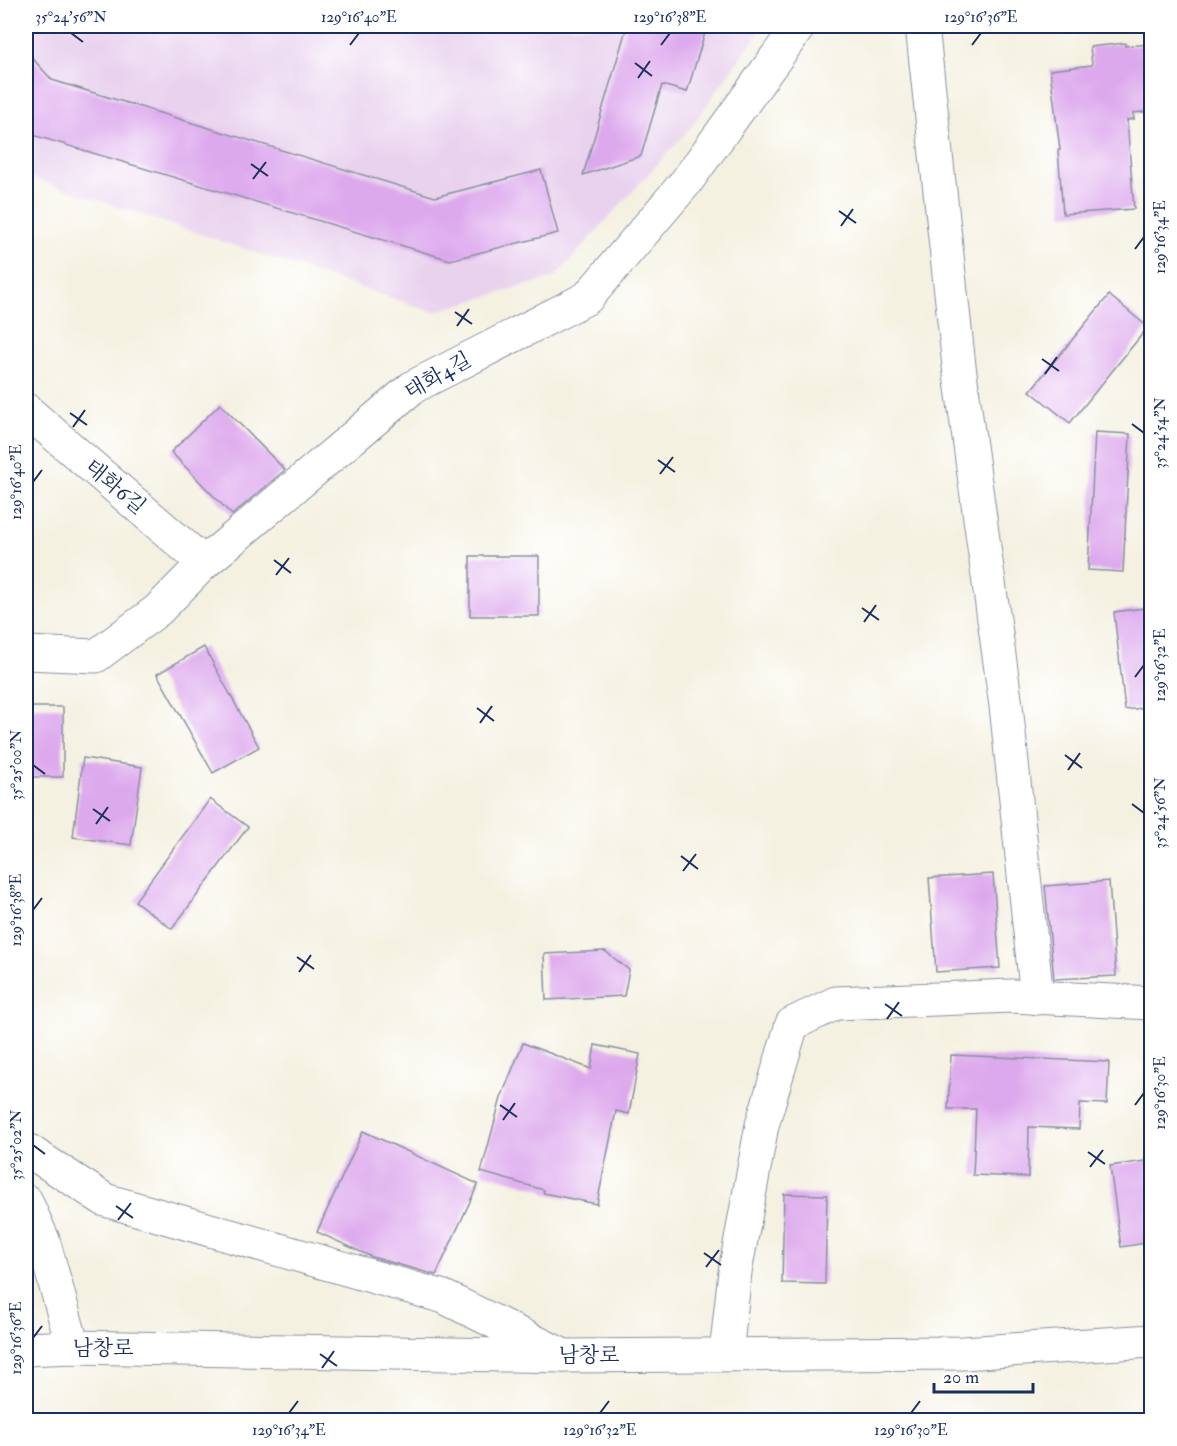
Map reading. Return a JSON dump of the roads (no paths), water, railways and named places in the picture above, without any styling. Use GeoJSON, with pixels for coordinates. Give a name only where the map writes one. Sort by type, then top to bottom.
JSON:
{"type":"FeatureCollection","features":[{"type":"Feature","properties":{"kind":"street","name":"태화4길"},"geometry":{"type":"LineString","coordinates":[[26,653],[96,656],[158,610],[204,563],[412,387],[587,298],[686,182],[799,26]]}},
{"type":"Feature","properties":{"kind":"street"},"geometry":{"type":"LineString","coordinates":[[922,26],[959,366],[1006,706],[1038,998]]}},
{"type":"Feature","properties":{"kind":"street","name":"태화6길"},"geometry":{"type":"LineString","coordinates":[[26,410],[204,563]]}},
{"type":"Feature","properties":{"kind":"street"},"geometry":{"type":"LineString","coordinates":[[726,1354],[735,1272],[762,1125],[792,1024],[836,1002],[1012,996],[1152,1003]]}},
{"type":"Feature","properties":{"kind":"street"},"geometry":{"type":"LineString","coordinates":[[26,1149],[105,1200],[444,1297],[564,1356]]}},
{"type":"Feature","properties":{"kind":"street"},"geometry":{"type":"LineString","coordinates":[[26,1201],[43,1240],[73,1347]]}},
{"type":"Feature","properties":{"kind":"street","name":"남창로"},"geometry":{"type":"LineString","coordinates":[[26,1349],[73,1347],[564,1356],[963,1353],[1150,1341]]}}]}
